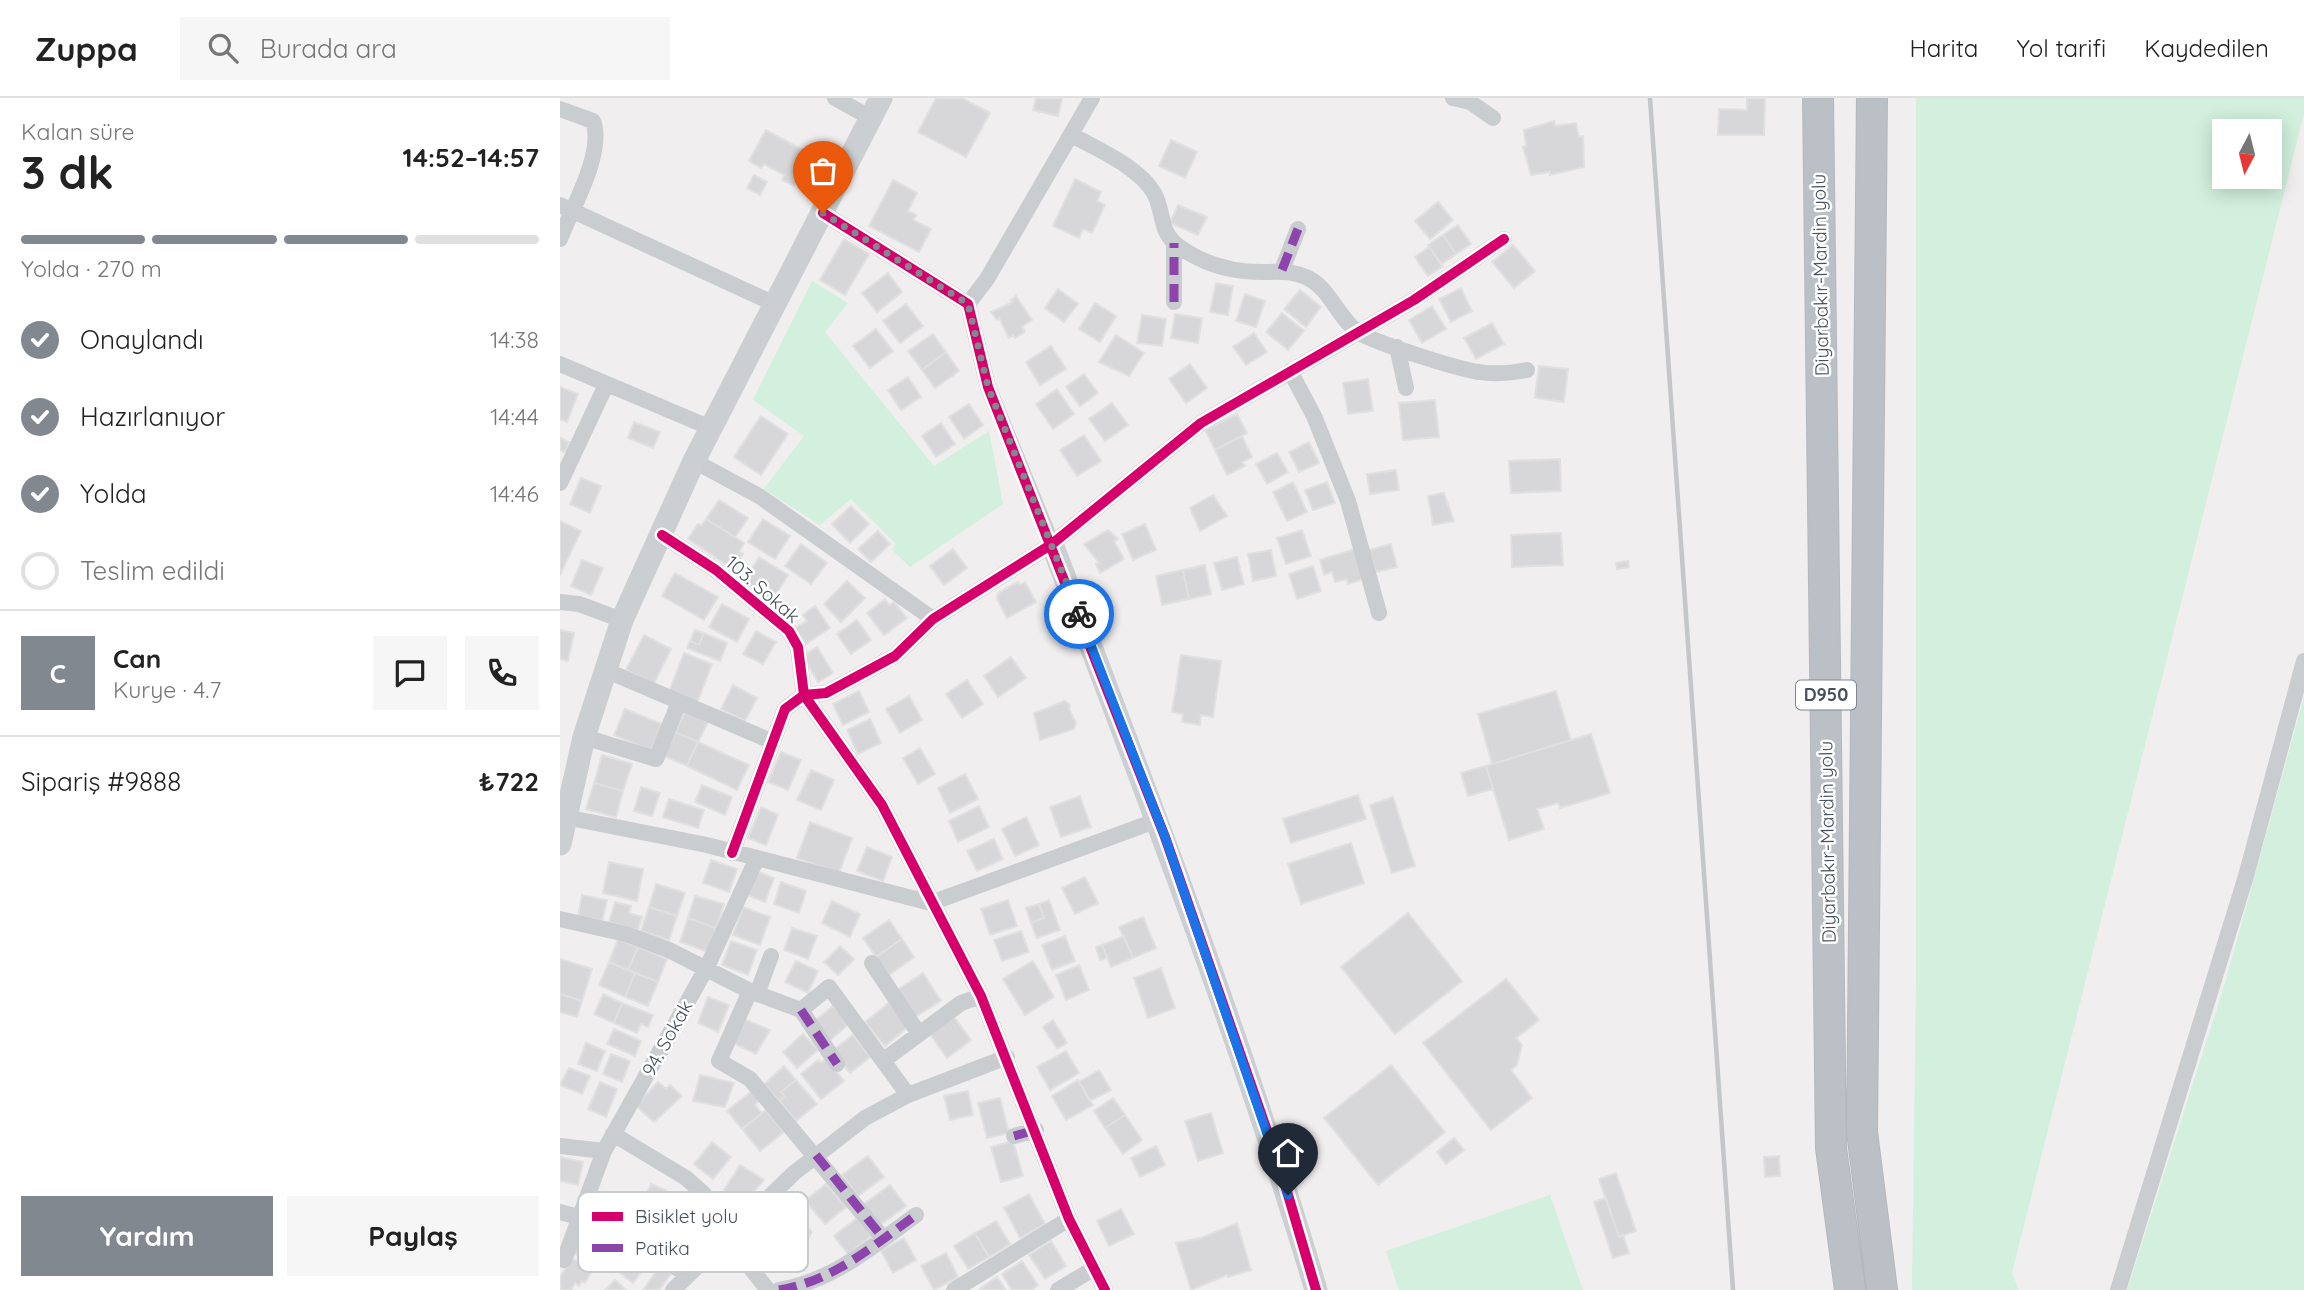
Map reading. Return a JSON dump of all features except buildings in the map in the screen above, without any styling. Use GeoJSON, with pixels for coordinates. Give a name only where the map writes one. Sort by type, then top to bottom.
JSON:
{"type":"FeatureCollection","features":[{"type":"Feature","properties":{"kind":"highway","name":"Diyarbakır-Mardin yolu"},"geometry":{"type":"LineString","coordinates":[[1818,98],[1831,1149],[1850,1290]]}},
{"type":"Feature","properties":{"kind":"highway","name":"Diyarbakır-Mardin yolu"},"geometry":{"type":"LineString","coordinates":[[1872,98],[1863,1132],[1882,1290]]}},
{"type":"Feature","properties":{"kind":"street"},"geometry":{"type":"LineString","coordinates":[[560,844],[584,737],[622,620],[694,461],[876,108],[835,98]]}},
{"type":"Feature","properties":{"kind":"street"},"geometry":{"type":"LineString","coordinates":[[968,304],[987,279],[1092,98]]}},
{"type":"Feature","properties":{"kind":"street"},"geometry":{"type":"LineString","coordinates":[[1453,98],[1470,103],[1493,118]]}},
{"type":"Feature","properties":{"kind":"street"},"geometry":{"type":"LineString","coordinates":[[560,109],[593,121],[598,134],[595,152],[566,208],[560,239]]}},
{"type":"Feature","properties":{"kind":"street"},"geometry":{"type":"LineString","coordinates":[[1072,135],[1141,178],[1154,193],[1164,230],[1174,243],[1199,259],[1241,271],[1283,270],[1308,278],[1329,295],[1357,331],[1397,347],[1479,372],[1527,370]]}},
{"type":"Feature","properties":{"kind":"street"},"geometry":{"type":"LineString","coordinates":[[566,208],[775,304]]}},
{"type":"Feature","properties":{"kind":"street"},"geometry":{"type":"LineString","coordinates":[[823,213],[968,304],[988,387],[1052,544],[1157,820],[1281,1171],[1316,1290]]}},
{"type":"Feature","properties":{"kind":"street"},"geometry":{"type":"LineString","coordinates":[[1283,270],[1298,229]]}},
{"type":"Feature","properties":{"kind":"street"},"geometry":{"type":"LineString","coordinates":[[732,853],[785,709],[804,695],[826,693],[895,656],[933,619],[1052,544],[1201,423],[1414,300],[1504,239]]}},
{"type":"Feature","properties":{"kind":"street"},"geometry":{"type":"LineString","coordinates":[[1174,243],[1174,302]]}},
{"type":"Feature","properties":{"kind":"street"},"geometry":{"type":"LineString","coordinates":[[1397,347],[1406,388]]}},
{"type":"Feature","properties":{"kind":"street"},"geometry":{"type":"LineString","coordinates":[[560,364],[711,428]]}},
{"type":"Feature","properties":{"kind":"street"},"geometry":{"type":"LineString","coordinates":[[1290,371],[1314,416],[1348,500],[1379,613]]}},
{"type":"Feature","properties":{"kind":"street"},"geometry":{"type":"LineString","coordinates":[[560,483],[606,385]]}},
{"type":"Feature","properties":{"kind":"street"},"geometry":{"type":"LineString","coordinates":[[694,461],[759,496],[933,619]]}},
{"type":"Feature","properties":{"kind":"street","name":"103. Sokak"},"geometry":{"type":"LineString","coordinates":[[662,535],[716,570],[789,631],[797,647],[804,695]]}},
{"type":"Feature","properties":{"kind":"street"},"geometry":{"type":"LineString","coordinates":[[560,602],[579,604],[622,620]]}},
{"type":"Feature","properties":{"kind":"street"},"geometry":{"type":"LineString","coordinates":[[2118,1290],[2246,876],[2304,661]]}},
{"type":"Feature","properties":{"kind":"street"},"geometry":{"type":"LineString","coordinates":[[605,670],[771,741]]}},
{"type":"Feature","properties":{"kind":"street"},"geometry":{"type":"LineString","coordinates":[[804,695],[882,806],[981,996],[1069,1219],[1105,1290]]}},
{"type":"Feature","properties":{"kind":"street"},"geometry":{"type":"LineString","coordinates":[[584,737],[656,759],[679,702]]}},
{"type":"Feature","properties":{"kind":"street"},"geometry":{"type":"LineString","coordinates":[[565,817],[732,853],[931,903],[1157,820]]}},
{"type":"Feature","properties":{"kind":"street","name":"94. Sokak"},"geometry":{"type":"LineString","coordinates":[[588,1192],[613,1134],[708,967],[756,860]]}},
{"type":"Feature","properties":{"kind":"street"},"geometry":{"type":"LineString","coordinates":[[560,919],[626,934],[708,967],[753,992],[801,1010],[836,1064]]}},
{"type":"Feature","properties":{"kind":"street"},"geometry":{"type":"LineString","coordinates":[[771,956],[719,1061],[750,1079],[883,1238]]}},
{"type":"Feature","properties":{"kind":"street"},"geometry":{"type":"LineString","coordinates":[[872,963],[919,1034]]}},
{"type":"Feature","properties":{"kind":"street"},"geometry":{"type":"LineString","coordinates":[[801,1010],[829,987],[908,1096]]}},
{"type":"Feature","properties":{"kind":"street"},"geometry":{"type":"LineString","coordinates":[[884,1060],[961,1003],[981,996]]}},
{"type":"Feature","properties":{"kind":"street"},"geometry":{"type":"LineString","coordinates":[[775,1192],[816,1155],[864,1118],[908,1096],[1007,1057]]}},
{"type":"Feature","properties":{"kind":"street"},"geometry":{"type":"LineString","coordinates":[[1014,1136],[1036,1130]]}},
{"type":"Feature","properties":{"kind":"street"},"geometry":{"type":"LineString","coordinates":[[613,1134],[686,1178],[702,1192]]}},
{"type":"Feature","properties":{"kind":"street"},"geometry":{"type":"LineString","coordinates":[[560,1146],[604,1151]]}},
{"type":"Feature","properties":{"kind":"street"},"geometry":{"type":"LineString","coordinates":[[560,1212],[578,1216]]}},
{"type":"Feature","properties":{"kind":"street"},"geometry":{"type":"LineString","coordinates":[[779,1290],[800,1287],[838,1271],[916,1215]]}},
{"type":"Feature","properties":{"kind":"street","name":"94. Sokak"},"geometry":{"type":"LineString","coordinates":[[564,1260],[578,1216]]}},
{"type":"Feature","properties":{"kind":"street"},"geometry":{"type":"LineString","coordinates":[[954,1290],[1069,1219]]}},
{"type":"Feature","properties":{"kind":"street"},"geometry":{"type":"LineString","coordinates":[[1058,1290],[1093,1269]]}},
{"type":"Feature","properties":{"kind":"street"},"geometry":{"type":"LineString","coordinates":[[673,1290],[687,1274],[684,1272]]}},
{"type":"Feature","properties":{"kind":"street"},"geometry":{"type":"LineString","coordinates":[[754,1272],[768,1290]]}},
{"type":"Feature","properties":{"kind":"green space"},"geometry":{"type":"Polygon","coordinates":[[[1916,98],[2304,98],[2304,114],[2012,1273],[2019,1290],[1913,1290],[1916,981],[1916,98]]]}},
{"type":"Feature","properties":{"kind":"green space"},"geometry":{"type":"Polygon","coordinates":[[[812,281],[848,303],[825,332],[934,466],[989,431],[1003,504],[910,567],[892,550],[896,544],[851,499],[820,525],[764,489],[804,436],[753,400],[812,281]]]}},
{"type":"Feature","properties":{"kind":"green space"},"geometry":{"type":"Polygon","coordinates":[[[2304,697],[2304,1290],[2127,1290],[2225,983],[2304,697]]]}},
{"type":"Feature","properties":{"kind":"green space"},"geometry":{"type":"Polygon","coordinates":[[[1550,1195],[1583,1290],[1399,1290],[1386,1251],[1550,1195]]]}},
{"type":"Feature","properties":{"kind":"railway"},"geometry":{"type":"LineString","coordinates":[[1650,98],[1733,1290]]}},
{"type":"Feature","properties":{"kind":"marked path"},"geometry":{"type":"LineString","coordinates":[[1282,270],[1298,229]]}},
{"type":"Feature","properties":{"kind":"marked path"},"geometry":{"type":"LineString","coordinates":[[1174,243],[1174,302]]}},
{"type":"Feature","properties":{"kind":"marked path"},"geometry":{"type":"LineString","coordinates":[[801,1010],[837,1064]]}},
{"type":"Feature","properties":{"kind":"marked path"},"geometry":{"type":"LineString","coordinates":[[1014,1136],[1036,1130]]}},
{"type":"Feature","properties":{"kind":"marked path"},"geometry":{"type":"LineString","coordinates":[[816,1155],[883,1238]]}},
{"type":"Feature","properties":{"kind":"marked path"},"geometry":{"type":"LineString","coordinates":[[779,1290],[817,1279],[852,1261],[916,1215]]}},
{"type":"Feature","properties":{"kind":"cycle path"},"geometry":{"type":"LineString","coordinates":[[823,213],[968,304],[988,387],[1165,837],[1281,1171],[1316,1290]]}},
{"type":"Feature","properties":{"kind":"cycle path"},"geometry":{"type":"LineString","coordinates":[[732,853],[785,709],[804,695],[826,693],[895,656],[933,619],[1052,544],[1201,423],[1414,300],[1504,239]]}},
{"type":"Feature","properties":{"kind":"cycle path"},"geometry":{"type":"LineString","coordinates":[[662,535],[716,570],[789,631],[798,647],[804,695],[882,805],[981,996],[1069,1219],[1105,1290]]}},
{"type":"Feature","properties":{"kind":"way so far"},"geometry":{"type":"LineString","coordinates":[[823,213],[968,304],[988,387],[1079,614]]}},
{"type":"Feature","properties":{"kind":"route"},"geometry":{"type":"LineString","coordinates":[[1079,614],[1165,837],[1288,1195]]}}]}
